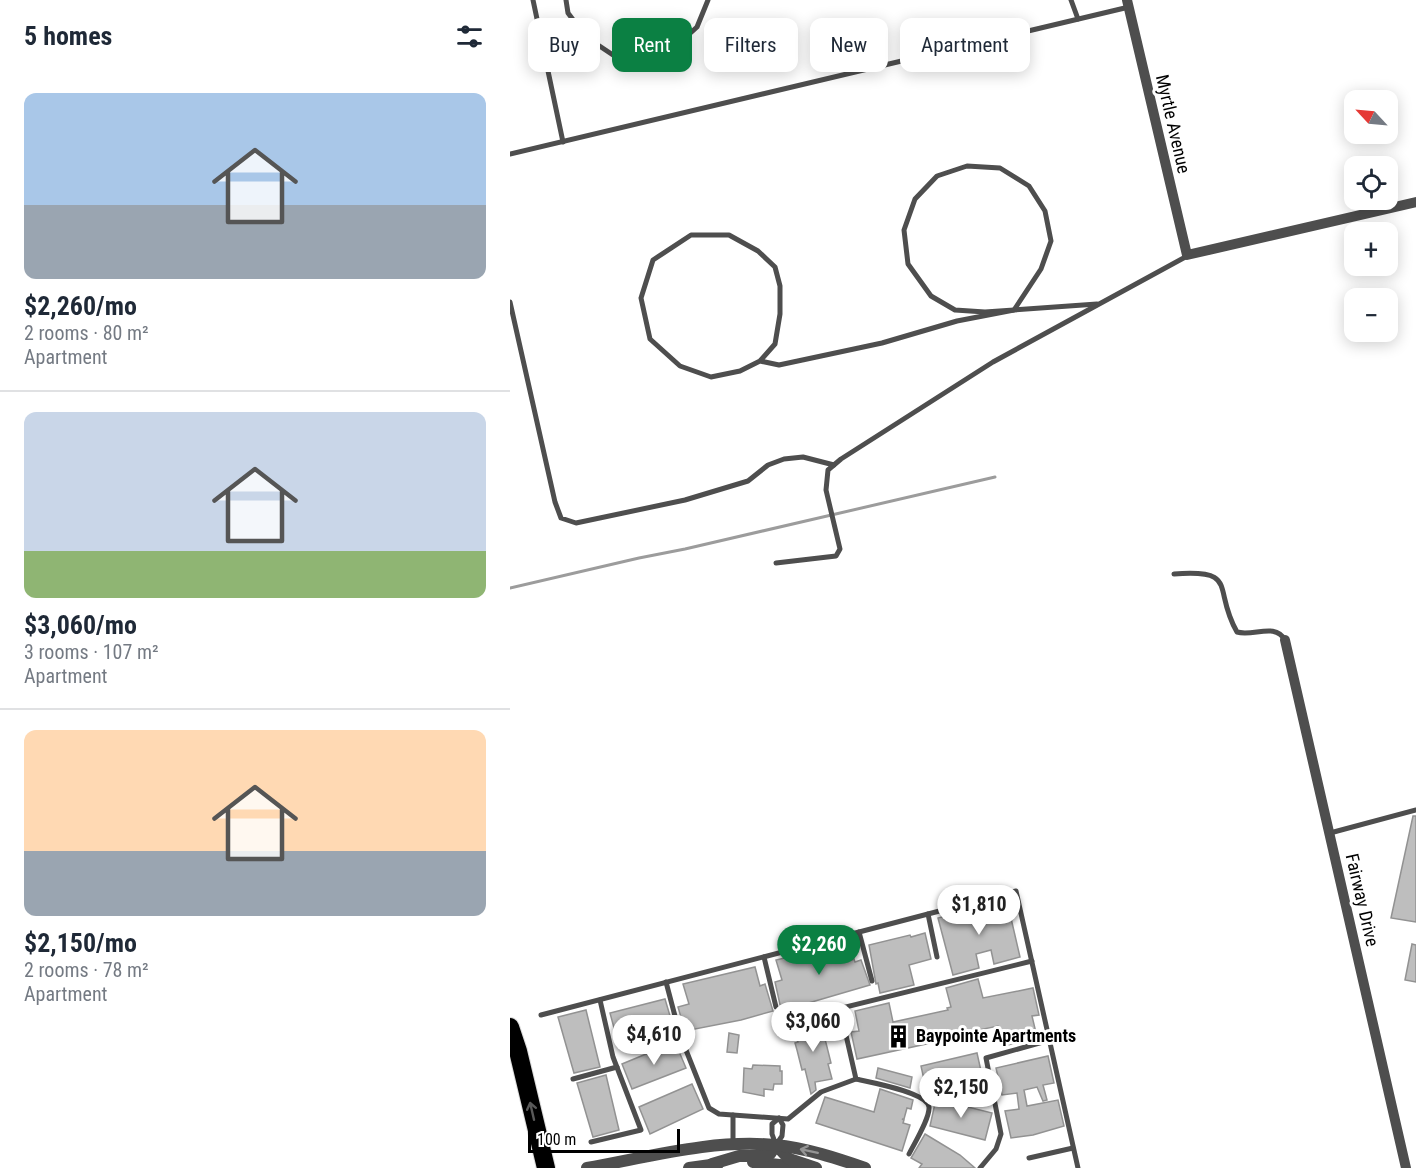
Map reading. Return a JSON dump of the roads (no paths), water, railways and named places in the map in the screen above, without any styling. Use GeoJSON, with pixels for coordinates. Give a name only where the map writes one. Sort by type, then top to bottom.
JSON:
{"type":"FeatureCollection","features":[{"type":"Feature","properties":{"kind":"highway"},"geometry":{"type":"LineString","coordinates":[[510,1027],[518,1051],[546,1168]]}},
{"type":"Feature","properties":{"kind":"street","name":"Myrtle Avenue"},"geometry":{"type":"LineString","coordinates":[[1128,4],[1189,255]]}},
{"type":"Feature","properties":{"kind":"street"},"geometry":{"type":"LineString","coordinates":[[1189,255],[1416,202]]}},
{"type":"Feature","properties":{"kind":"street","name":"Fairway Drive"},"geometry":{"type":"LineString","coordinates":[[1285,640],[1406,1168]]}},
{"type":"Feature","properties":{"kind":"street"},"geometry":{"type":"LineString","coordinates":[[588,1168],[699,1148],[733,1145],[776,1145],[826,1155],[865,1168]]}},
{"type":"Feature","properties":{"kind":"street"},"geometry":{"type":"LineString","coordinates":[[689,1168],[739,1156],[765,1156],[771,1154],[776,1145]]}},
{"type":"Feature","properties":{"kind":"street"},"geometry":{"type":"LineString","coordinates":[[776,1145],[789,1159],[816,1168]]}},
{"type":"Feature","properties":{"kind":"street"},"geometry":{"type":"LineString","coordinates":[[712,1164],[753,1162],[801,1168]]}},
{"type":"Feature","properties":{"kind":"lane"},"geometry":{"type":"LineString","coordinates":[[533,0],[563,142]]}},
{"type":"Feature","properties":{"kind":"lane"},"geometry":{"type":"LineString","coordinates":[[566,0],[568,13],[586,37],[613,55],[648,59],[675,48],[698,27],[708,0]]}},
{"type":"Feature","properties":{"kind":"lane"},"geometry":{"type":"LineString","coordinates":[[1071,0],[1078,19]]}},
{"type":"Feature","properties":{"kind":"lane"},"geometry":{"type":"LineString","coordinates":[[510,154],[1078,19],[1128,4]]}},
{"type":"Feature","properties":{"kind":"lane"},"geometry":{"type":"LineString","coordinates":[[760,361],[775,344],[780,314],[780,286],[775,267],[758,251],[729,235],[691,235],[652,260],[641,298],[650,339],[680,366],[711,377],[740,371],[760,361],[779,365],[882,343],[957,321],[1014,310],[1041,269],[1052,241],[1045,211],[1029,186],[1000,168],[968,166],[937,176],[915,199],[904,230],[908,264],[931,296],[954,310],[985,312],[1014,310],[1096,304]]}},
{"type":"Feature","properties":{"kind":"lane"},"geometry":{"type":"LineString","coordinates":[[776,563],[836,556],[840,549],[840,541],[826,490],[828,470],[834,465],[993,362],[1189,255]]}},
{"type":"Feature","properties":{"kind":"lane"},"geometry":{"type":"LineString","coordinates":[[510,303],[555,502],[561,518],[576,524],[685,500],[748,482],[768,465],[784,459],[803,457],[834,465]]}},
{"type":"Feature","properties":{"kind":"lane"},"geometry":{"type":"LineString","coordinates":[[1173,574],[1195,572],[1214,576],[1220,581],[1228,615],[1237,632],[1244,634],[1274,631],[1282,634],[1285,640]]}},
{"type":"Feature","properties":{"kind":"lane"},"geometry":{"type":"LineString","coordinates":[[1329,833],[1416,810]]}},
{"type":"Feature","properties":{"kind":"lane"},"geometry":{"type":"LineString","coordinates":[[541,1015],[1016,891],[1078,1168]]}},
{"type":"Feature","properties":{"kind":"lane"},"geometry":{"type":"LineString","coordinates":[[928,914],[937,957]]}},
{"type":"Feature","properties":{"kind":"lane"},"geometry":{"type":"LineString","coordinates":[[859,932],[872,981]]}},
{"type":"Feature","properties":{"kind":"lane"},"geometry":{"type":"LineString","coordinates":[[764,957],[776,1007]]}},
{"type":"Feature","properties":{"kind":"lane"},"geometry":{"type":"LineString","coordinates":[[789,1021],[1032,961]]}},
{"type":"Feature","properties":{"kind":"lane"},"geometry":{"type":"LineString","coordinates":[[666,982],[680,1035],[710,1107],[719,1114],[788,1119],[821,1092],[856,1079],[914,1094],[929,1106],[927,1117],[909,1154]]}},
{"type":"Feature","properties":{"kind":"lane"},"geometry":{"type":"LineString","coordinates":[[591,1143],[641,1130],[617,1067],[600,1000]]}},
{"type":"Feature","properties":{"kind":"lane"},"geometry":{"type":"LineString","coordinates":[[840,1009],[856,1079]]}},
{"type":"Feature","properties":{"kind":"lane"},"geometry":{"type":"LineString","coordinates":[[980,1168],[996,1149],[1001,1134],[986,1058],[1050,1040]]}},
{"type":"Feature","properties":{"kind":"lane"},"geometry":{"type":"LineString","coordinates":[[573,1080],[617,1067]]}},
{"type":"Feature","properties":{"kind":"lane"},"geometry":{"type":"LineString","coordinates":[[733,1115],[733,1145]]}},
{"type":"Feature","properties":{"kind":"lane"},"geometry":{"type":"LineString","coordinates":[[776,1145],[782,1136],[783,1125],[779,1118]]}},
{"type":"Feature","properties":{"kind":"lane"},"geometry":{"type":"LineString","coordinates":[[776,1145],[772,1134],[772,1124],[779,1118]]}},
{"type":"Feature","properties":{"kind":"lane"},"geometry":{"type":"LineString","coordinates":[[1029,1158],[1074,1148]]}},
{"type":"Feature","properties":{"kind":"waterway"},"geometry":{"type":"LineString","coordinates":[[510,588],[995,477]]}},
{"type":"Feature","properties":{"kind":"place","name":"Baypointe Apartments"},"geometry":{"type":"Point","coordinates":[898,1036]}}]}
